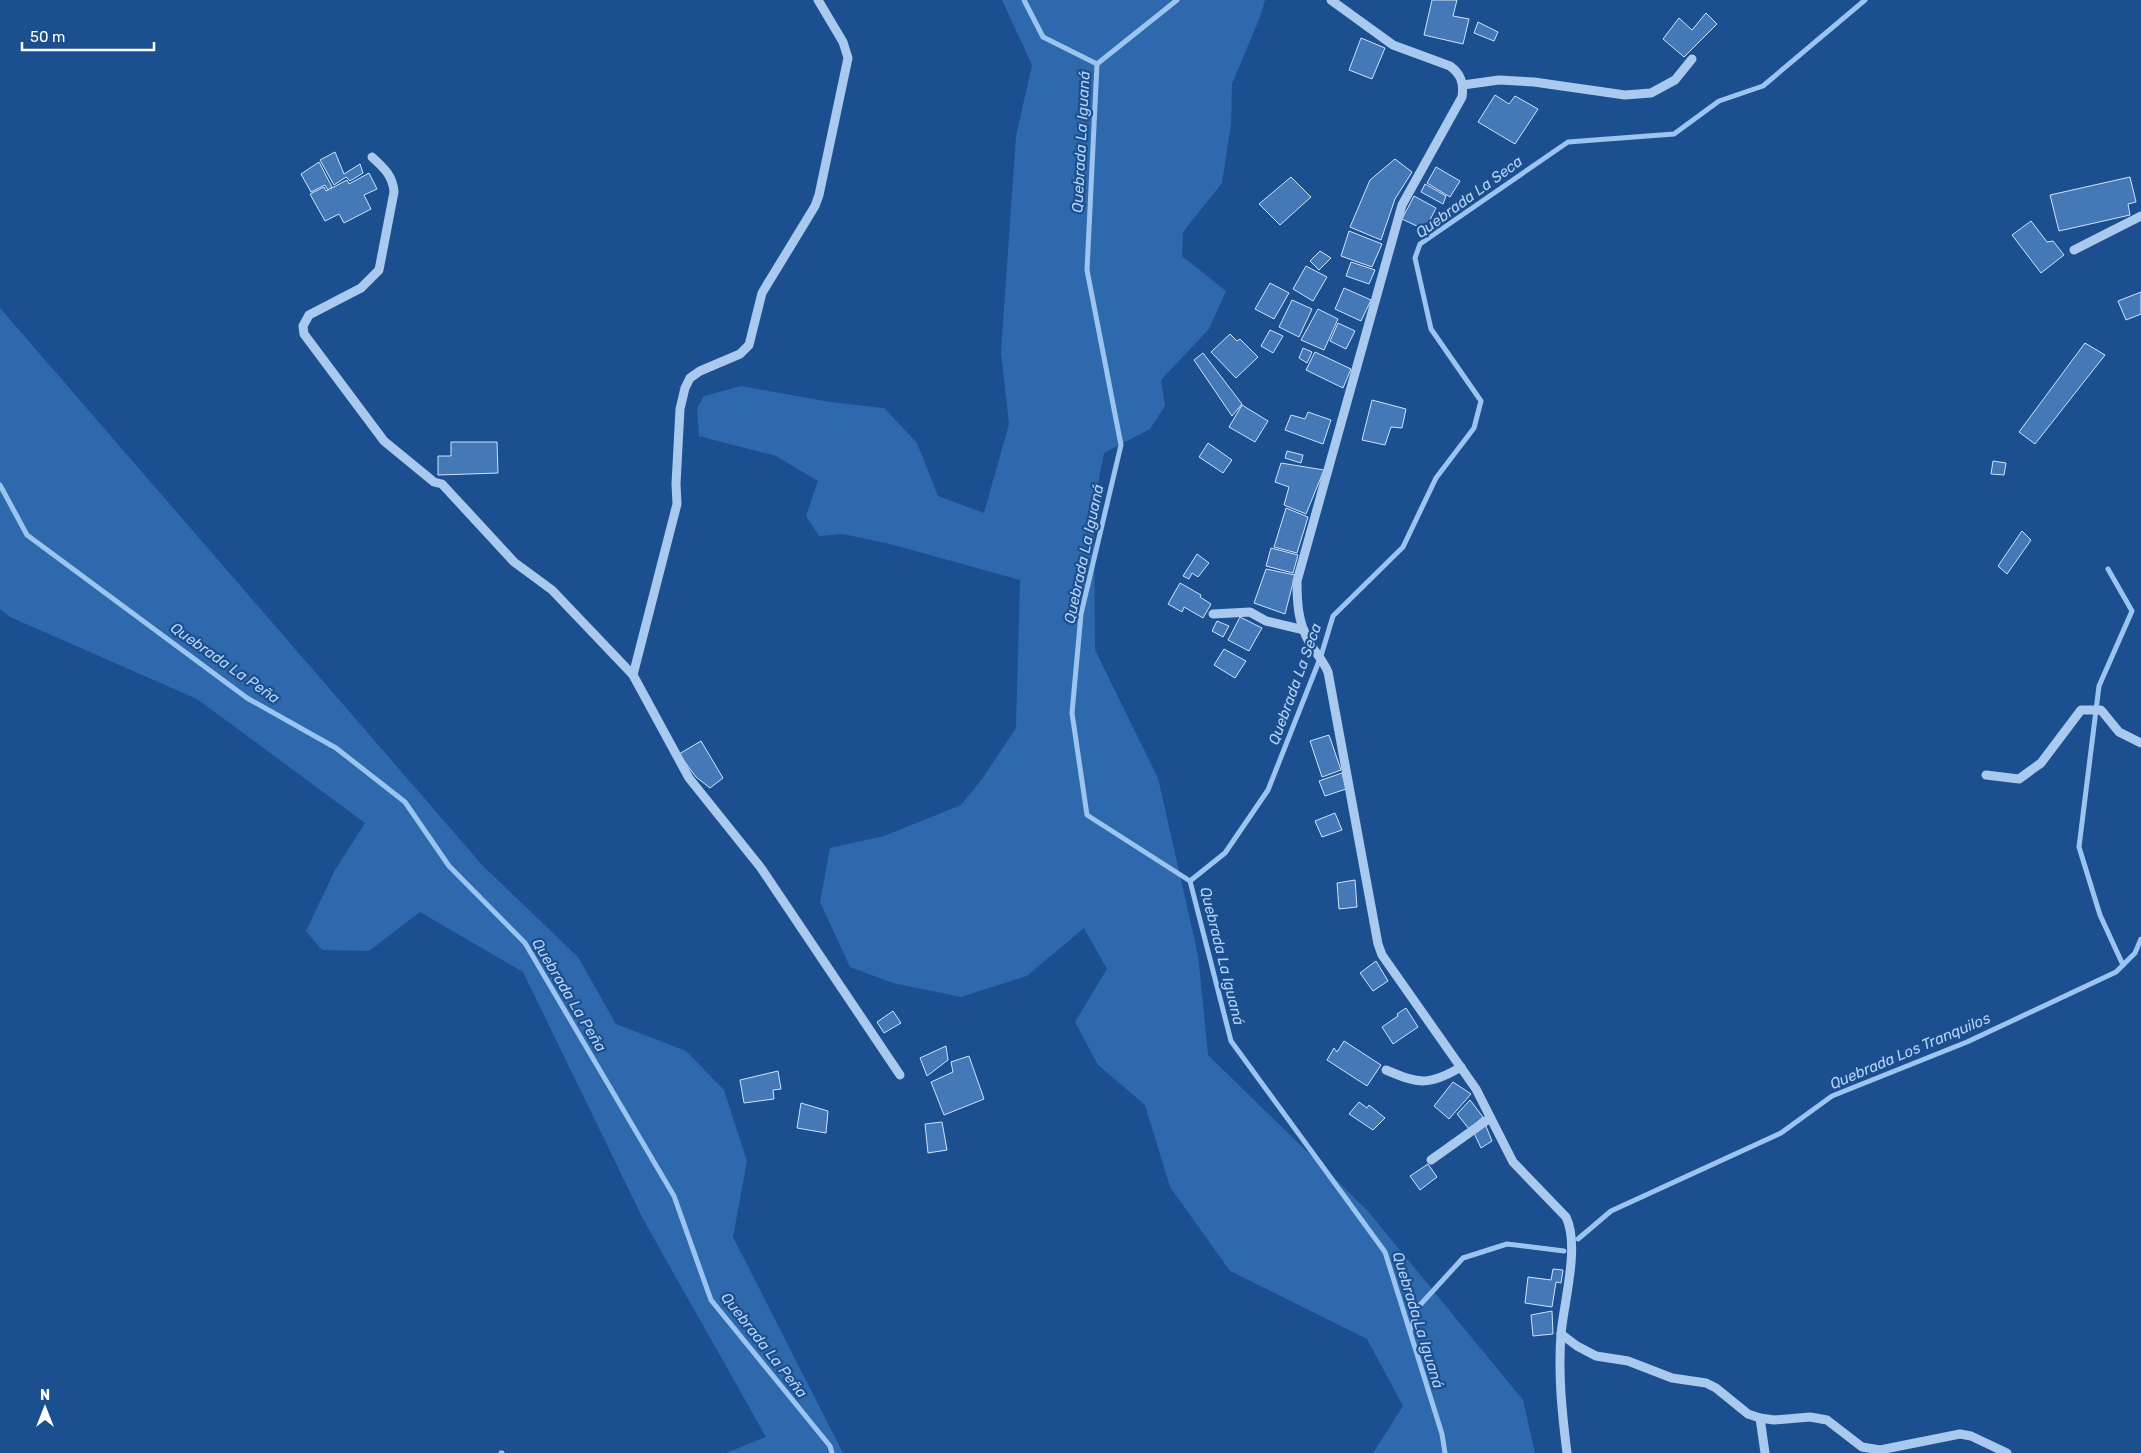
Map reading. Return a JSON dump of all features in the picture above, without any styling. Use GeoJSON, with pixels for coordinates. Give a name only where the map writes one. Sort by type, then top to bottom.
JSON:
{"type":"FeatureCollection","features":[{"type":"Feature","properties":{"kind":"street"},"geometry":{"type":"LineString","coordinates":[[633,675],[676,504],[680,409],[685,388],[690,378],[700,371],[740,354],[749,345],[762,294],[815,206],[819,195],[848,58],[843,42],[818,0]]}},
{"type":"Feature","properties":{"kind":"street"},"geometry":{"type":"LineString","coordinates":[[1331,0],[1393,45],[1450,66],[1457,71],[1463,85],[1462,97],[1402,205],[1297,581],[1297,607],[1310,644],[1321,656],[1328,672],[1378,944],[1382,955],[1476,1088],[1513,1162],[1566,1217],[1570,1225],[1572,1247],[1561,1334],[1560,1399],[1567,1453]]}},
{"type":"Feature","properties":{"kind":"street"},"geometry":{"type":"LineString","coordinates":[[1463,85],[1499,80],[1534,82],[1625,95],[1651,94],[1675,80],[1692,59]]}},
{"type":"Feature","properties":{"kind":"street"},"geometry":{"type":"LineString","coordinates":[[372,157],[390,175],[394,192],[378,270],[361,288],[309,315],[303,326],[304,334],[384,441],[434,482],[442,484],[514,562],[552,590],[633,675],[689,778],[761,868],[900,1075]]}},
{"type":"Feature","properties":{"kind":"street"},"geometry":{"type":"LineString","coordinates":[[2074,250],[2141,216]]}},
{"type":"Feature","properties":{"kind":"street"},"geometry":{"type":"LineString","coordinates":[[1213,614],[1250,612],[1266,621],[1304,630]]}},
{"type":"Feature","properties":{"kind":"street"},"geometry":{"type":"LineString","coordinates":[[1986,775],[2019,779],[2041,763],[2082,710],[2101,710],[2120,732],[2141,743]]}},
{"type":"Feature","properties":{"kind":"street"},"geometry":{"type":"LineString","coordinates":[[1386,1070],[1414,1082],[1442,1078],[1461,1067]]}},
{"type":"Feature","properties":{"kind":"street"},"geometry":{"type":"LineString","coordinates":[[1431,1160],[1490,1118]]}},
{"type":"Feature","properties":{"kind":"street"},"geometry":{"type":"LineString","coordinates":[[1561,1334],[1577,1346],[1596,1356],[1633,1362],[1672,1378],[1706,1384],[1716,1388],[1748,1414],[1760,1418],[1774,1420],[1810,1417],[1827,1420],[1862,1447],[1882,1451],[1960,1434],[1971,1436],[2007,1453]]}},
{"type":"Feature","properties":{"kind":"street"},"geometry":{"type":"LineString","coordinates":[[1760,1418],[1765,1453]]}},
{"type":"Feature","properties":{"kind":"shaded area"},"geometry":{"type":"Polygon","coordinates":[[[1002,0],[1265,0],[1260,17],[1232,84],[1231,124],[1222,183],[1183,232],[1182,256],[1226,291],[1209,329],[1161,380],[1165,406],[1150,429],[1104,453],[1094,505],[1095,650],[1158,778],[1198,955],[1208,1055],[1367,1210],[1523,1400],[1535,1453],[1373,1453],[1403,1406],[1367,1339],[1230,1271],[1170,1187],[1145,1105],[1098,1065],[1075,1022],[1107,969],[1084,928],[1027,976],[961,997],[893,983],[850,967],[820,902],[830,848],[884,836],[961,805],[982,779],[1016,728],[1020,580],[894,545],[843,534],[819,536],[806,516],[818,481],[776,456],[699,436],[697,408],[704,396],[741,386],[830,402],[884,408],[917,443],[938,496],[984,513],[1009,424],[1001,352],[1016,136],[1032,65],[1002,0]]]}},
{"type":"Feature","properties":{"kind":"shaded area"},"geometry":{"type":"Polygon","coordinates":[[[0,308],[483,866],[578,957],[616,1024],[686,1051],[724,1090],[747,1161],[733,1237],[843,1453],[726,1453],[766,1437],[643,1219],[523,972],[420,912],[369,951],[322,950],[306,931],[335,870],[365,823],[197,699],[10,617],[0,609],[0,308]]]}},
{"type":"Feature","properties":{"kind":"building"},"geometry":{"type":"Polygon","coordinates":[[[1432,0],[1457,0],[1453,16],[1469,19],[1463,44],[1424,35],[1432,0]]]}},
{"type":"Feature","properties":{"kind":"building"},"geometry":{"type":"Polygon","coordinates":[[[1706,13],[1717,24],[1684,57],[1663,39],[1679,18],[1692,30],[1706,13]]]}},
{"type":"Feature","properties":{"kind":"building"},"geometry":{"type":"Polygon","coordinates":[[[1478,22],[1498,32],[1494,41],[1474,33],[1478,22]]]}},
{"type":"Feature","properties":{"kind":"building"},"geometry":{"type":"Polygon","coordinates":[[[1361,38],[1385,48],[1372,79],[1349,70],[1361,38]]]}},
{"type":"Feature","properties":{"kind":"building"},"geometry":{"type":"Polygon","coordinates":[[[1495,95],[1509,104],[1515,96],[1538,109],[1515,144],[1478,122],[1495,95]]]}},
{"type":"Feature","properties":{"kind":"building"},"geometry":{"type":"Polygon","coordinates":[[[335,152],[344,174],[360,164],[363,173],[350,181],[346,177],[334,185],[320,160],[335,152]]]}},
{"type":"Feature","properties":{"kind":"building"},"geometry":{"type":"Polygon","coordinates":[[[1395,159],[1412,172],[1395,199],[1381,240],[1350,227],[1370,180],[1395,159]]]}},
{"type":"Feature","properties":{"kind":"building"},"geometry":{"type":"Polygon","coordinates":[[[319,162],[332,187],[328,190],[325,185],[311,192],[301,174],[319,162]]]}},
{"type":"Feature","properties":{"kind":"building"},"geometry":{"type":"Polygon","coordinates":[[[1436,167],[1460,181],[1450,197],[1427,183],[1436,167]]]}},
{"type":"Feature","properties":{"kind":"building"},"geometry":{"type":"Polygon","coordinates":[[[369,173],[377,189],[364,195],[371,209],[344,223],[339,214],[325,221],[310,194],[324,187],[326,191],[347,180],[349,184],[369,173]]]}},
{"type":"Feature","properties":{"kind":"building"},"geometry":{"type":"Polygon","coordinates":[[[1291,177],[1311,197],[1280,225],[1259,204],[1291,177]]]}},
{"type":"Feature","properties":{"kind":"building"},"geometry":{"type":"Polygon","coordinates":[[[2130,177],[2136,202],[2128,204],[2130,215],[2059,231],[2050,195],[2130,177]]]}},
{"type":"Feature","properties":{"kind":"building"},"geometry":{"type":"Polygon","coordinates":[[[1425,184],[1446,196],[1443,204],[1421,192],[1425,184]]]}},
{"type":"Feature","properties":{"kind":"building"},"geometry":{"type":"Polygon","coordinates":[[[1414,196],[1436,208],[1425,230],[1402,219],[1414,196]]]}},
{"type":"Feature","properties":{"kind":"building"},"geometry":{"type":"Polygon","coordinates":[[[2031,221],[2047,242],[2053,241],[2064,255],[2041,273],[2012,235],[2031,221]]]}},
{"type":"Feature","properties":{"kind":"building"},"geometry":{"type":"Polygon","coordinates":[[[1349,231],[1382,244],[1372,267],[1341,256],[1349,231]]]}},
{"type":"Feature","properties":{"kind":"building"},"geometry":{"type":"Polygon","coordinates":[[[1320,251],[1331,258],[1319,270],[1310,261],[1320,251]]]}},
{"type":"Feature","properties":{"kind":"building"},"geometry":{"type":"Polygon","coordinates":[[[1351,262],[1375,270],[1369,284],[1346,276],[1351,262]]]}},
{"type":"Feature","properties":{"kind":"building"},"geometry":{"type":"Polygon","coordinates":[[[1306,266],[1327,277],[1313,301],[1293,289],[1306,266]]]}},
{"type":"Feature","properties":{"kind":"building"},"geometry":{"type":"Polygon","coordinates":[[[1270,283],[1289,293],[1274,319],[1255,309],[1270,283]]]}},
{"type":"Feature","properties":{"kind":"building"},"geometry":{"type":"Polygon","coordinates":[[[1344,288],[1371,300],[1361,321],[1335,309],[1344,288]]]}},
{"type":"Feature","properties":{"kind":"building"},"geometry":{"type":"Polygon","coordinates":[[[2141,292],[2141,314],[2126,320],[2118,301],[2141,292]]]}},
{"type":"Feature","properties":{"kind":"building"},"geometry":{"type":"Polygon","coordinates":[[[1292,300],[1312,309],[1299,337],[1279,327],[1292,300]]]}},
{"type":"Feature","properties":{"kind":"building"},"geometry":{"type":"Polygon","coordinates":[[[1318,309],[1338,319],[1324,350],[1301,340],[1318,309]]]}},
{"type":"Feature","properties":{"kind":"building"},"geometry":{"type":"Polygon","coordinates":[[[1338,323],[1355,331],[1346,349],[1330,341],[1338,323]]]}},
{"type":"Feature","properties":{"kind":"building"},"geometry":{"type":"Polygon","coordinates":[[[1270,330],[1283,336],[1273,353],[1261,346],[1270,330]]]}},
{"type":"Feature","properties":{"kind":"building"},"geometry":{"type":"Polygon","coordinates":[[[1230,334],[1237,341],[1240,339],[1258,357],[1236,378],[1211,352],[1230,334]]]}},
{"type":"Feature","properties":{"kind":"building"},"geometry":{"type":"Polygon","coordinates":[[[2085,343],[2105,355],[2035,444],[2019,432],[2085,343]]]}},
{"type":"Feature","properties":{"kind":"building"},"geometry":{"type":"Polygon","coordinates":[[[1303,348],[1312,352],[1307,363],[1299,358],[1303,348]]]}},
{"type":"Feature","properties":{"kind":"building"},"geometry":{"type":"Polygon","coordinates":[[[1315,352],[1351,369],[1343,388],[1306,370],[1315,352]]]}},
{"type":"Feature","properties":{"kind":"building"},"geometry":{"type":"Polygon","coordinates":[[[1203,353],[1242,404],[1232,416],[1194,360],[1203,353]]]}},
{"type":"Feature","properties":{"kind":"building"},"geometry":{"type":"Polygon","coordinates":[[[1372,400],[1406,409],[1402,428],[1391,427],[1385,445],[1362,440],[1372,400]]]}},
{"type":"Feature","properties":{"kind":"building"},"geometry":{"type":"Polygon","coordinates":[[[1242,405],[1268,421],[1255,442],[1229,427],[1242,405]]]}},
{"type":"Feature","properties":{"kind":"building"},"geometry":{"type":"Polygon","coordinates":[[[1308,412],[1331,420],[1323,444],[1285,430],[1291,415],[1305,419],[1308,412]]]}},
{"type":"Feature","properties":{"kind":"building"},"geometry":{"type":"Polygon","coordinates":[[[451,442],[497,442],[498,473],[438,475],[438,456],[451,456],[451,442]]]}},
{"type":"Feature","properties":{"kind":"building"},"geometry":{"type":"Polygon","coordinates":[[[1208,443],[1232,460],[1223,473],[1199,457],[1208,443]]]}},
{"type":"Feature","properties":{"kind":"building"},"geometry":{"type":"Polygon","coordinates":[[[1287,451],[1303,455],[1301,463],[1285,458],[1287,451]]]}},
{"type":"Feature","properties":{"kind":"building"},"geometry":{"type":"Polygon","coordinates":[[[1993,461],[2006,463],[2004,475],[1991,474],[1993,461]]]}},
{"type":"Feature","properties":{"kind":"building"},"geometry":{"type":"Polygon","coordinates":[[[1281,463],[1324,470],[1306,514],[1284,505],[1289,487],[1275,482],[1281,463]]]}},
{"type":"Feature","properties":{"kind":"building"},"geometry":{"type":"Polygon","coordinates":[[[1286,508],[1308,517],[1297,553],[1274,547],[1286,508]]]}},
{"type":"Feature","properties":{"kind":"building"},"geometry":{"type":"Polygon","coordinates":[[[2022,531],[2031,540],[2007,574],[1998,566],[2022,531]]]}},
{"type":"Feature","properties":{"kind":"building"},"geometry":{"type":"Polygon","coordinates":[[[1271,548],[1298,555],[1293,573],[1266,566],[1271,548]]]}},
{"type":"Feature","properties":{"kind":"building"},"geometry":{"type":"Polygon","coordinates":[[[1197,554],[1209,563],[1198,577],[1192,573],[1189,579],[1183,576],[1197,554]]]}},
{"type":"Feature","properties":{"kind":"building"},"geometry":{"type":"Polygon","coordinates":[[[1266,569],[1295,575],[1285,614],[1254,603],[1266,569]]]}},
{"type":"Feature","properties":{"kind":"building"},"geometry":{"type":"Polygon","coordinates":[[[1180,583],[1201,595],[1200,597],[1211,604],[1203,618],[1184,607],[1182,612],[1168,604],[1180,583]]]}},
{"type":"Feature","properties":{"kind":"building"},"geometry":{"type":"Polygon","coordinates":[[[1240,617],[1262,628],[1249,651],[1228,640],[1240,617]]]}},
{"type":"Feature","properties":{"kind":"building"},"geometry":{"type":"Polygon","coordinates":[[[1217,621],[1229,626],[1223,637],[1212,631],[1217,621]]]}},
{"type":"Feature","properties":{"kind":"building"},"geometry":{"type":"Polygon","coordinates":[[[1224,649],[1246,661],[1235,678],[1214,665],[1224,649]]]}},
{"type":"Feature","properties":{"kind":"building"},"geometry":{"type":"Polygon","coordinates":[[[1329,735],[1341,770],[1322,777],[1310,741],[1329,735]]]}},
{"type":"Feature","properties":{"kind":"building"},"geometry":{"type":"Polygon","coordinates":[[[701,741],[723,778],[710,788],[696,777],[679,754],[701,741]]]}},
{"type":"Feature","properties":{"kind":"building"},"geometry":{"type":"Polygon","coordinates":[[[1342,773],[1346,789],[1325,796],[1319,781],[1342,773]]]}},
{"type":"Feature","properties":{"kind":"building"},"geometry":{"type":"Polygon","coordinates":[[[1335,813],[1342,830],[1322,837],[1315,821],[1335,813]]]}},
{"type":"Feature","properties":{"kind":"building"},"geometry":{"type":"Polygon","coordinates":[[[1355,880],[1357,907],[1339,909],[1337,883],[1355,880]]]}},
{"type":"Feature","properties":{"kind":"building"},"geometry":{"type":"Polygon","coordinates":[[[1376,961],[1388,981],[1373,991],[1360,973],[1376,961]]]}},
{"type":"Feature","properties":{"kind":"building"},"geometry":{"type":"Polygon","coordinates":[[[1406,1008],[1418,1027],[1393,1044],[1382,1027],[1406,1008]]]}},
{"type":"Feature","properties":{"kind":"building"},"geometry":{"type":"Polygon","coordinates":[[[893,1011],[901,1023],[884,1033],[877,1022],[893,1011]]]}},
{"type":"Feature","properties":{"kind":"building"},"geometry":{"type":"Polygon","coordinates":[[[1344,1041],[1381,1065],[1367,1086],[1327,1060],[1334,1048],[1337,1052],[1344,1041]]]}},
{"type":"Feature","properties":{"kind":"building"},"geometry":{"type":"Polygon","coordinates":[[[946,1046],[948,1060],[927,1076],[920,1058],[946,1046]]]}},
{"type":"Feature","properties":{"kind":"building"},"geometry":{"type":"Polygon","coordinates":[[[969,1056],[984,1099],[944,1115],[931,1082],[953,1072],[951,1062],[969,1056]]]}},
{"type":"Feature","properties":{"kind":"building"},"geometry":{"type":"Polygon","coordinates":[[[778,1071],[781,1089],[773,1090],[774,1099],[744,1103],[740,1080],[778,1071]]]}},
{"type":"Feature","properties":{"kind":"building"},"geometry":{"type":"Polygon","coordinates":[[[1453,1082],[1471,1094],[1449,1119],[1434,1106],[1453,1082]]]}},
{"type":"Feature","properties":{"kind":"building"},"geometry":{"type":"Polygon","coordinates":[[[1470,1100],[1483,1117],[1469,1129],[1457,1114],[1470,1100]]]}},
{"type":"Feature","properties":{"kind":"building"},"geometry":{"type":"Polygon","coordinates":[[[1359,1102],[1367,1108],[1369,1105],[1385,1118],[1373,1130],[1349,1114],[1359,1102]]]}},
{"type":"Feature","properties":{"kind":"building"},"geometry":{"type":"Polygon","coordinates":[[[801,1103],[828,1111],[826,1133],[797,1128],[801,1103]]]}},
{"type":"Feature","properties":{"kind":"building"},"geometry":{"type":"Polygon","coordinates":[[[942,1122],[947,1150],[928,1153],[925,1124],[942,1122]]]}},
{"type":"Feature","properties":{"kind":"building"},"geometry":{"type":"Polygon","coordinates":[[[1485,1124],[1492,1141],[1481,1148],[1474,1133],[1485,1124]]]}},
{"type":"Feature","properties":{"kind":"building"},"geometry":{"type":"Polygon","coordinates":[[[1428,1164],[1437,1177],[1420,1190],[1410,1176],[1428,1164]]]}},
{"type":"Feature","properties":{"kind":"building"},"geometry":{"type":"Polygon","coordinates":[[[1553,1269],[1563,1270],[1561,1283],[1556,1282],[1552,1307],[1525,1303],[1528,1277],[1551,1280],[1553,1269]]]}},
{"type":"Feature","properties":{"kind":"building"},"geometry":{"type":"Polygon","coordinates":[[[1552,1311],[1553,1334],[1533,1336],[1531,1315],[1552,1311]]]}},
{"type":"Feature","properties":{"kind":"waterway","name":"Quebrada La Iguaná"},"geometry":{"type":"LineString","coordinates":[[1024,0],[1043,37],[1097,64],[1087,270],[1121,445],[1081,614],[1072,713],[1087,815],[1190,881],[1231,1041],[1385,1252],[1442,1434],[1445,1453]]}},
{"type":"Feature","properties":{"kind":"waterway"},"geometry":{"type":"LineString","coordinates":[[1097,64],[1177,0]]}},
{"type":"Feature","properties":{"kind":"waterway","name":"Quebrada La Seca"},"geometry":{"type":"LineString","coordinates":[[1190,881],[1225,853],[1268,790],[1321,656],[1333,616],[1403,547],[1436,478],[1474,428],[1481,401],[1431,329],[1415,258],[1420,244],[1568,142],[1674,134],[1719,101],[1763,86],[1865,0]]}},
{"type":"Feature","properties":{"kind":"waterway","name":"Quebrada La Peña"},"geometry":{"type":"LineString","coordinates":[[0,485],[27,535],[247,698],[336,748],[405,802],[449,866],[525,943],[674,1196],[711,1300],[830,1446],[832,1453]]}},
{"type":"Feature","properties":{"kind":"waterway"},"geometry":{"type":"LineString","coordinates":[[2108,569],[2132,611],[2099,686],[2079,847],[2100,915],[2123,965]]}},
{"type":"Feature","properties":{"kind":"waterway","name":"Quebrada Los Tranquilos"},"geometry":{"type":"LineString","coordinates":[[1578,1239],[1611,1211],[1781,1133],[1832,1096],[1967,1042],[2116,972],[2135,953],[2141,939]]}},
{"type":"Feature","properties":{"kind":"waterway","name":"Quebrada Los Tranquilos"},"geometry":{"type":"LineString","coordinates":[[1410,1331],[1420,1305],[1463,1258],[1507,1244],[1564,1251]]}}]}
